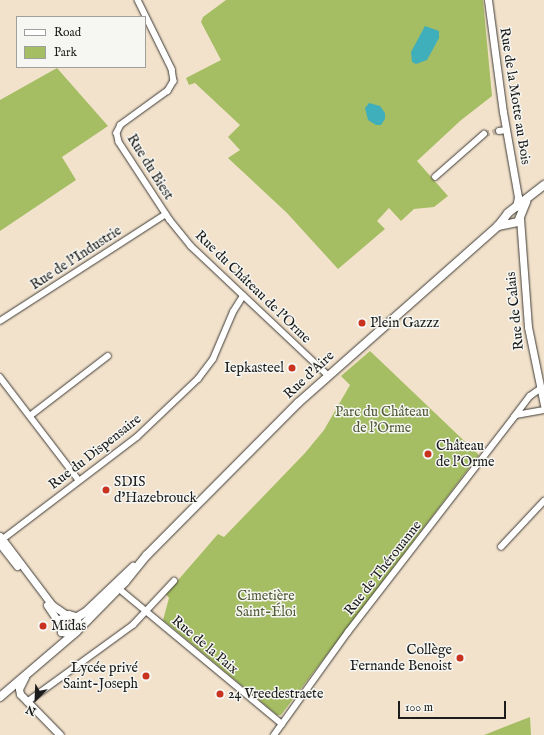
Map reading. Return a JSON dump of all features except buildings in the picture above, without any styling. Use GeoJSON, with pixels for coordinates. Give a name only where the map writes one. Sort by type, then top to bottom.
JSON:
{"type":"FeatureCollection","features":[{"type":"Feature","properties":{"kind":"main road","name":"Rue d'Aire"},"geometry":{"type":"LineString","coordinates":[[0,697],[25,677],[75,631],[116,586],[328,375],[544,185]]}},
{"type":"Feature","properties":{"kind":"main road","name":"Rue d'Aire"},"geometry":{"type":"LineString","coordinates":[[76,618],[87,611],[116,586]]}},
{"type":"Feature","properties":{"kind":"main road"},"geometry":{"type":"LineString","coordinates":[[67,615],[76,618],[75,631],[65,634],[59,626],[67,615]]}},
{"type":"Feature","properties":{"kind":"main road","name":"Rue d'Aire"},"geometry":{"type":"LineString","coordinates":[[52,652],[59,626]]}},
{"type":"Feature","properties":{"kind":"street","name":"Rue du Biest"},"geometry":{"type":"LineString","coordinates":[[138,0],[146,16]]}},
{"type":"Feature","properties":{"kind":"street","name":"Rue de la Motte au Bois"},"geometry":{"type":"LineString","coordinates":[[488,0],[503,131],[517,210]]}},
{"type":"Feature","properties":{"kind":"street","name":"Rue du Biest"},"geometry":{"type":"LineString","coordinates":[[146,16],[172,69],[174,81],[168,91],[124,122],[117,136],[166,214]]}},
{"type":"Feature","properties":{"kind":"street"},"geometry":{"type":"LineString","coordinates":[[435,177],[484,134]]}},
{"type":"Feature","properties":{"kind":"street","name":"Rue de Calais"},"geometry":{"type":"LineString","coordinates":[[517,210],[521,236],[528,327],[541,376],[540,390],[544,405]]}},
{"type":"Feature","properties":{"kind":"street","name":"Rue du Château de l'Orme"},"geometry":{"type":"LineString","coordinates":[[166,214],[196,251],[328,375]]}},
{"type":"Feature","properties":{"kind":"street","name":"Rue de l'Industrie"},"geometry":{"type":"LineString","coordinates":[[0,321],[166,214]]}},
{"type":"Feature","properties":{"kind":"street","name":"Rue du Dispensaire"},"geometry":{"type":"LineString","coordinates":[[1,540],[78,479],[141,434],[198,380],[213,359],[234,309],[243,296]]}},
{"type":"Feature","properties":{"kind":"street"},"geometry":{"type":"LineString","coordinates":[[30,416],[108,356]]}},
{"type":"Feature","properties":{"kind":"street"},"geometry":{"type":"LineString","coordinates":[[0,377],[78,479]]}},
{"type":"Feature","properties":{"kind":"street","name":"Rue de Thérouanne"},"geometry":{"type":"LineString","coordinates":[[274,735],[348,632],[530,396],[540,390]]}},
{"type":"Feature","properties":{"kind":"street"},"geometry":{"type":"LineString","coordinates":[[514,417],[544,410]]}},
{"type":"Feature","properties":{"kind":"street"},"geometry":{"type":"LineString","coordinates":[[501,547],[544,501]]}},
{"type":"Feature","properties":{"kind":"street"},"geometry":{"type":"LineString","coordinates":[[1,540],[52,605],[67,615]]}},
{"type":"Feature","properties":{"kind":"street"},"geometry":{"type":"LineString","coordinates":[[1,540],[59,626]]}},
{"type":"Feature","properties":{"kind":"street"},"geometry":{"type":"LineString","coordinates":[[27,702],[147,612],[174,581]]}},
{"type":"Feature","properties":{"kind":"street","name":"Rue de la Paix"},"geometry":{"type":"LineString","coordinates":[[116,586],[282,724]]}},
{"type":"Feature","properties":{"kind":"street"},"geometry":{"type":"LineString","coordinates":[[25,677],[19,690],[27,702],[60,735]]}},
{"type":"Feature","properties":{"kind":"green space"},"geometry":{"type":"Polygon","coordinates":[[[226,0],[483,0],[492,96],[460,121],[417,161],[448,196],[434,207],[414,209],[401,221],[389,208],[377,221],[385,229],[338,269],[287,213],[228,158],[240,150],[228,137],[240,125],[195,83],[189,85],[186,78],[221,60],[201,22],[203,17],[226,0]]]}},
{"type":"Feature","properties":{"kind":"green space"},"geometry":{"type":"Polygon","coordinates":[[[57,68],[108,126],[62,157],[76,180],[0,231],[0,100],[57,68]]]}},
{"type":"Feature","properties":{"kind":"green space","name":"Cimetière Saint-Éloi"},"geometry":{"type":"Polygon","coordinates":[[[370,351],[479,455],[281,715],[277,715],[163,620],[169,598],[166,594],[218,534],[224,537],[305,453],[324,430],[350,385],[341,376],[370,351]]]}},
{"type":"Feature","properties":{"kind":"green space"},"geometry":{"type":"Polygon","coordinates":[[[530,717],[531,735],[484,735],[530,717]]]}},
{"type":"Feature","properties":{"kind":"water"},"geometry":{"type":"Polygon","coordinates":[[[425,26],[439,31],[439,38],[427,60],[416,64],[412,62],[411,52],[425,26]]]}},
{"type":"Feature","properties":{"kind":"water"},"geometry":{"type":"Polygon","coordinates":[[[369,103],[380,106],[385,113],[385,119],[381,125],[376,125],[368,120],[365,108],[369,103]]]}},
{"type":"Feature","properties":{"kind":"tunnel"},"geometry":{"type":"LineString","coordinates":[[484,134],[499,131]]}},
{"type":"Feature","properties":{"kind":"place","name":"Plein Gazzz"},"geometry":{"type":"Point","coordinates":[362,323]}},
{"type":"Feature","properties":{"kind":"place","name":"Iepkasteel"},"geometry":{"type":"Point","coordinates":[292,368]}},
{"type":"Feature","properties":{"kind":"place","name":"Château de l'Orme"},"geometry":{"type":"Point","coordinates":[428,454]}},
{"type":"Feature","properties":{"kind":"place","name":"SDIS d'Hazebrouck"},"geometry":{"type":"Point","coordinates":[106,490]}},
{"type":"Feature","properties":{"kind":"place","name":"Midas"},"geometry":{"type":"Point","coordinates":[43,626]}},
{"type":"Feature","properties":{"kind":"place","name":"Collège Fernande Benoist"},"geometry":{"type":"Point","coordinates":[460,658]}},
{"type":"Feature","properties":{"kind":"place","name":"Lycée privé Saint-Joseph"},"geometry":{"type":"Point","coordinates":[146,676]}},
{"type":"Feature","properties":{"kind":"place","name":"24 Vreedestraete"},"geometry":{"type":"Point","coordinates":[220,694]}},
{"type":"Feature","properties":{"kind":"park label","name":"Parc du Château de l'Orme"},"geometry":{"type":"Point","coordinates":[382,420]}}]}
